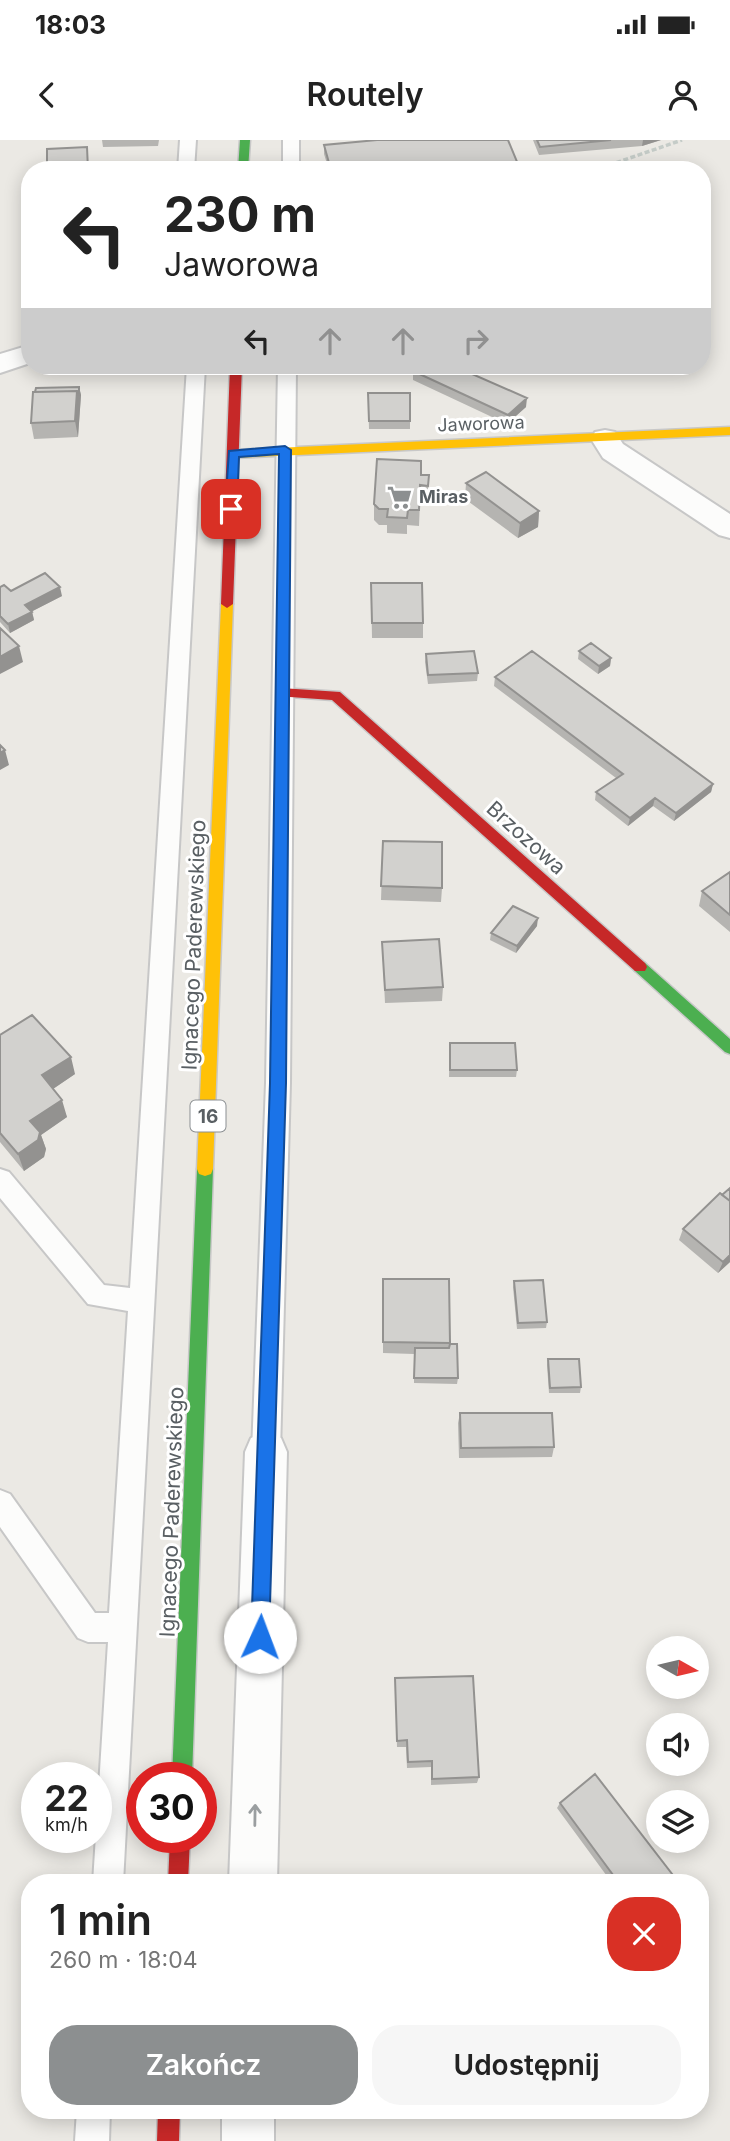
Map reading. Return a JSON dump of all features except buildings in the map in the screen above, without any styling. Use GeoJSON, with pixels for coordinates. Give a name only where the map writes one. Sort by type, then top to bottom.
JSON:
{"type":"FeatureCollection","features":[{"type":"Feature","properties":{"kind":"main road"},"geometry":{"type":"LineString","coordinates":[[244,161],[245,140]]}},
{"type":"Feature","properties":{"kind":"main road","name":"Ignacego Paderewskiego"},"geometry":{"type":"LineString","coordinates":[[183,1762],[236,375]]}},
{"type":"Feature","properties":{"kind":"main road","name":"Jaworowa"},"geometry":{"type":"LineString","coordinates":[[233,454],[605,439],[730,431]]}},
{"type":"Feature","properties":{"kind":"main road","name":"Brzozowa"},"geometry":{"type":"LineString","coordinates":[[281,693],[335,695],[730,1048]]}},
{"type":"Feature","properties":{"kind":"main road"},"geometry":{"type":"LineString","coordinates":[[178,1874],[179,1853]]}},
{"type":"Feature","properties":{"kind":"main road"},"geometry":{"type":"LineString","coordinates":[[168,2141],[169,2119]]}},
{"type":"Feature","properties":{"kind":"street"},"geometry":{"type":"LineString","coordinates":[[0,364],[21,356]]}},
{"type":"Feature","properties":{"kind":"street"},"geometry":{"type":"LineString","coordinates":[[605,439],[613,451],[730,528]]}},
{"type":"Feature","properties":{"kind":"street"},"geometry":{"type":"LineString","coordinates":[[253,1874],[266,1452]]}},
{"type":"Feature","properties":{"kind":"street"},"geometry":{"type":"LineString","coordinates":[[248,2119],[248,2141]]}},
{"type":"Feature","properties":{"kind":"lane"},"geometry":{"type":"LineString","coordinates":[[187,161],[188,140]]}},
{"type":"Feature","properties":{"kind":"lane"},"geometry":{"type":"LineString","coordinates":[[291,140],[291,161]]}},
{"type":"Feature","properties":{"kind":"lane"},"geometry":{"type":"LineString","coordinates":[[108,1874],[195,375]]}},
{"type":"Feature","properties":{"kind":"lane"},"geometry":{"type":"LineString","coordinates":[[266,1452],[278,1083],[287,375]]}},
{"type":"Feature","properties":{"kind":"lane"},"geometry":{"type":"LineString","coordinates":[[0,1180],[97,1296],[141,1301]]}},
{"type":"Feature","properties":{"kind":"lane"},"geometry":{"type":"LineString","coordinates":[[0,1503],[88,1628],[122,1627]]}},
{"type":"Feature","properties":{"kind":"lane"},"geometry":{"type":"LineString","coordinates":[[92,2141],[93,2119]]}},
{"type":"Feature","properties":{"kind":"path"},"geometry":{"type":"LineString","coordinates":[[621,161],[682,140]]}},
{"type":"Feature","properties":{"kind":"traffic: fast"},"geometry":{"type":"LineString","coordinates":[[244,161],[245,140]]}},
{"type":"Feature","properties":{"kind":"traffic: fast"},"geometry":{"type":"LineString","coordinates":[[640,967],[730,1048]]}},
{"type":"Feature","properties":{"kind":"traffic: fast"},"geometry":{"type":"LineString","coordinates":[[183,1762],[205,1169]]}},
{"type":"Feature","properties":{"kind":"traffic: slow"},"geometry":{"type":"LineString","coordinates":[[233,454],[730,431]]}},
{"type":"Feature","properties":{"kind":"traffic: slow"},"geometry":{"type":"LineString","coordinates":[[205,1169],[227,604]]}},
{"type":"Feature","properties":{"kind":"traffic: jam"},"geometry":{"type":"LineString","coordinates":[[227,604],[236,375]]}},
{"type":"Feature","properties":{"kind":"traffic: jam"},"geometry":{"type":"LineString","coordinates":[[281,693],[335,695],[640,967]]}},
{"type":"Feature","properties":{"kind":"traffic: jam"},"geometry":{"type":"LineString","coordinates":[[178,1874],[179,1853]]}},
{"type":"Feature","properties":{"kind":"traffic: jam"},"geometry":{"type":"LineString","coordinates":[[168,2141],[169,2119]]}},
{"type":"Feature","properties":{"kind":"place","name":"Miras"},"geometry":{"type":"Point","coordinates":[399,497]}},
{"type":"Feature","properties":{"kind":"route"},"geometry":{"type":"LineString","coordinates":[[231,509],[233,454],[285,450],[278,1083],[260,1637]]}}]}
